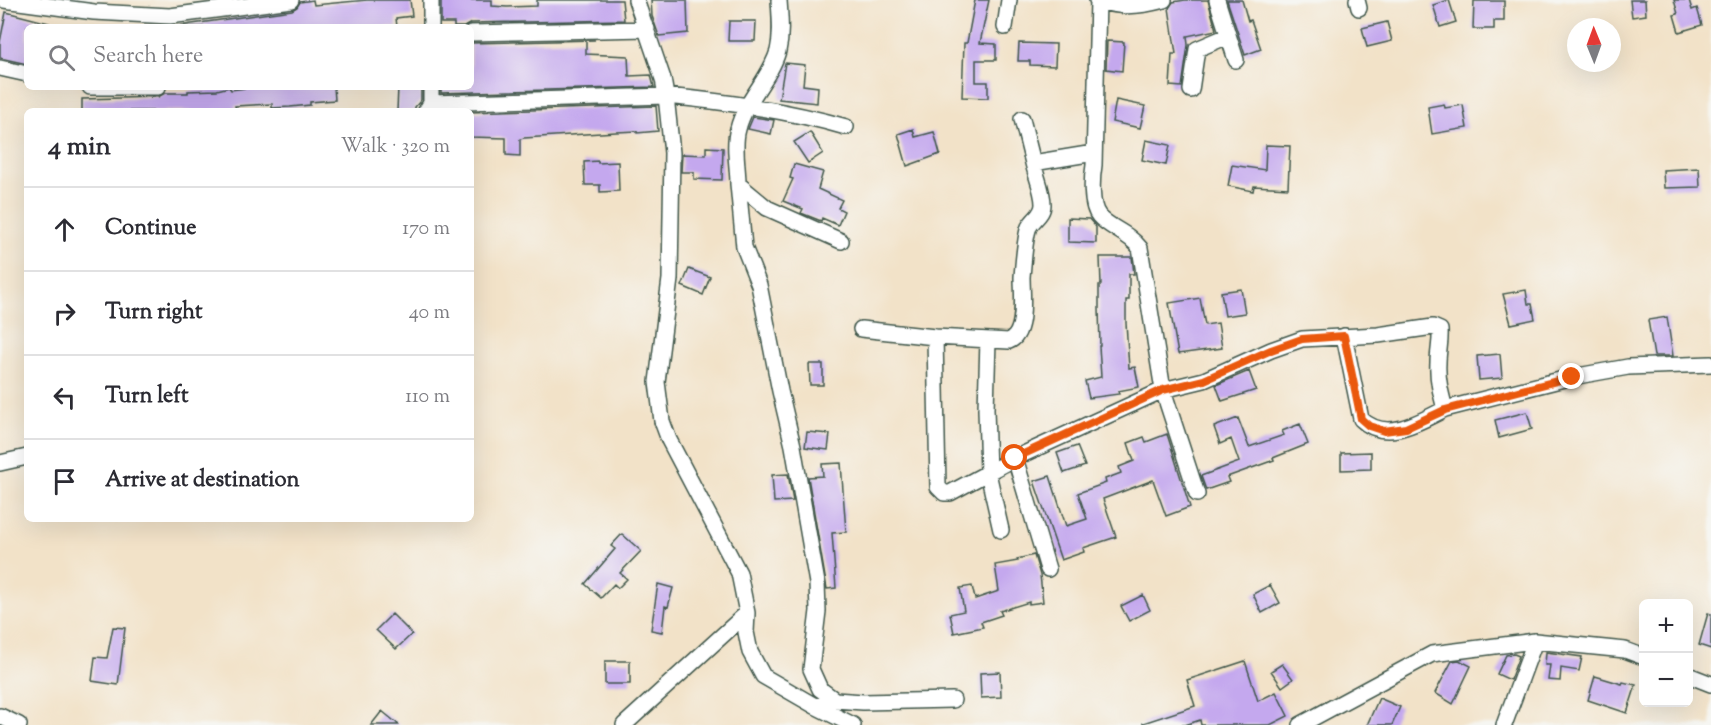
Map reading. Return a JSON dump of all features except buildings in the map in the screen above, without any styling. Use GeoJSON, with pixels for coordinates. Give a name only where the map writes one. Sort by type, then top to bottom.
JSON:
{"type":"FeatureCollection","features":[{"type":"Feature","properties":{"kind":"street"},"geometry":{"type":"LineString","coordinates":[[4,0],[171,22],[291,0]]}},
{"type":"Feature","properties":{"kind":"street"},"geometry":{"type":"LineString","coordinates":[[431,0],[431,24]]}},
{"type":"Feature","properties":{"kind":"street"},"geometry":{"type":"LineString","coordinates":[[636,0],[663,80],[672,153],[670,271],[658,363],[658,400],[662,421],[669,440],[739,573],[747,613],[746,632],[750,652],[763,676],[814,706],[853,725]]}},
{"type":"Feature","properties":{"kind":"street"},"geometry":{"type":"LineString","coordinates":[[779,0],[781,36],[778,52],[773,65],[741,117],[737,132],[738,184],[744,246],[759,285],[780,391],[794,446],[817,583],[818,611],[811,669],[820,689],[835,700]]}},
{"type":"Feature","properties":{"kind":"street"},"geometry":{"type":"LineString","coordinates":[[1005,27],[1009,0]]}},
{"type":"Feature","properties":{"kind":"street"},"geometry":{"type":"LineString","coordinates":[[1164,0],[1132,6],[1119,6],[1097,0],[1094,153],[1091,178],[1093,201],[1098,216],[1134,240],[1140,248],[1163,390],[1197,494]]}},
{"type":"Feature","properties":{"kind":"street"},"geometry":{"type":"LineString","coordinates":[[1217,0],[1236,60]]}},
{"type":"Feature","properties":{"kind":"street"},"geometry":{"type":"LineString","coordinates":[[474,33],[647,29]]}},
{"type":"Feature","properties":{"kind":"street"},"geometry":{"type":"LineString","coordinates":[[1191,90],[1197,49],[1228,36]]}},
{"type":"Feature","properties":{"kind":"street"},"geometry":{"type":"LineString","coordinates":[[0,68],[24,73]]}},
{"type":"Feature","properties":{"kind":"street"},"geometry":{"type":"LineString","coordinates":[[431,90],[429,107],[666,96],[795,114],[846,127]]}},
{"type":"Feature","properties":{"kind":"street"},"geometry":{"type":"LineString","coordinates":[[861,329],[935,337],[1009,341],[1019,334],[1024,257],[1029,228],[1041,214],[1043,204],[1022,119]]}},
{"type":"Feature","properties":{"kind":"street"},"geometry":{"type":"LineString","coordinates":[[1033,163],[1094,153]]}},
{"type":"Feature","properties":{"kind":"street"},"geometry":{"type":"LineString","coordinates":[[738,184],[768,208],[842,241]]}},
{"type":"Feature","properties":{"kind":"street"},"geometry":{"type":"LineString","coordinates":[[935,337],[938,487],[944,493],[950,493],[1015,458],[1163,390],[1204,380],[1271,350],[1302,339],[1378,335],[1433,327],[1440,330],[1438,362],[1440,391],[1445,410]]}},
{"type":"Feature","properties":{"kind":"street"},"geometry":{"type":"LineString","coordinates":[[1344,336],[1361,419],[1369,426],[1384,431],[1406,428],[1445,410],[1572,377],[1628,367],[1711,364]]}},
{"type":"Feature","properties":{"kind":"street"},"geometry":{"type":"LineString","coordinates":[[988,340],[986,409],[988,473],[1001,530]]}},
{"type":"Feature","properties":{"kind":"street"},"geometry":{"type":"LineString","coordinates":[[0,463],[24,458]]}},
{"type":"Feature","properties":{"kind":"street"},"geometry":{"type":"LineString","coordinates":[[1015,458],[1048,569]]}},
{"type":"Feature","properties":{"kind":"street"},"geometry":{"type":"LineString","coordinates":[[624,725],[747,613]]}},
{"type":"Feature","properties":{"kind":"street"},"geometry":{"type":"LineString","coordinates":[[1300,725],[1432,654],[1535,641],[1625,650],[1639,655]]}},
{"type":"Feature","properties":{"kind":"street"},"geometry":{"type":"LineString","coordinates":[[1504,725],[1535,641]]}},
{"type":"Feature","properties":{"kind":"street"},"geometry":{"type":"LineString","coordinates":[[1693,677],[1711,684]]}},
{"type":"Feature","properties":{"kind":"street"},"geometry":{"type":"LineString","coordinates":[[814,706],[835,700],[863,702],[953,700]]}},
{"type":"Feature","properties":{"kind":"street"},"geometry":{"type":"LineString","coordinates":[[0,716],[19,725]]}},
{"type":"Feature","properties":{"kind":"route"},"geometry":{"type":"LineString","coordinates":[[1015,458],[1163,390],[1204,380],[1271,350],[1302,339],[1344,336],[1361,419],[1369,426],[1384,431],[1406,428],[1445,410],[1572,377]]}}]}
